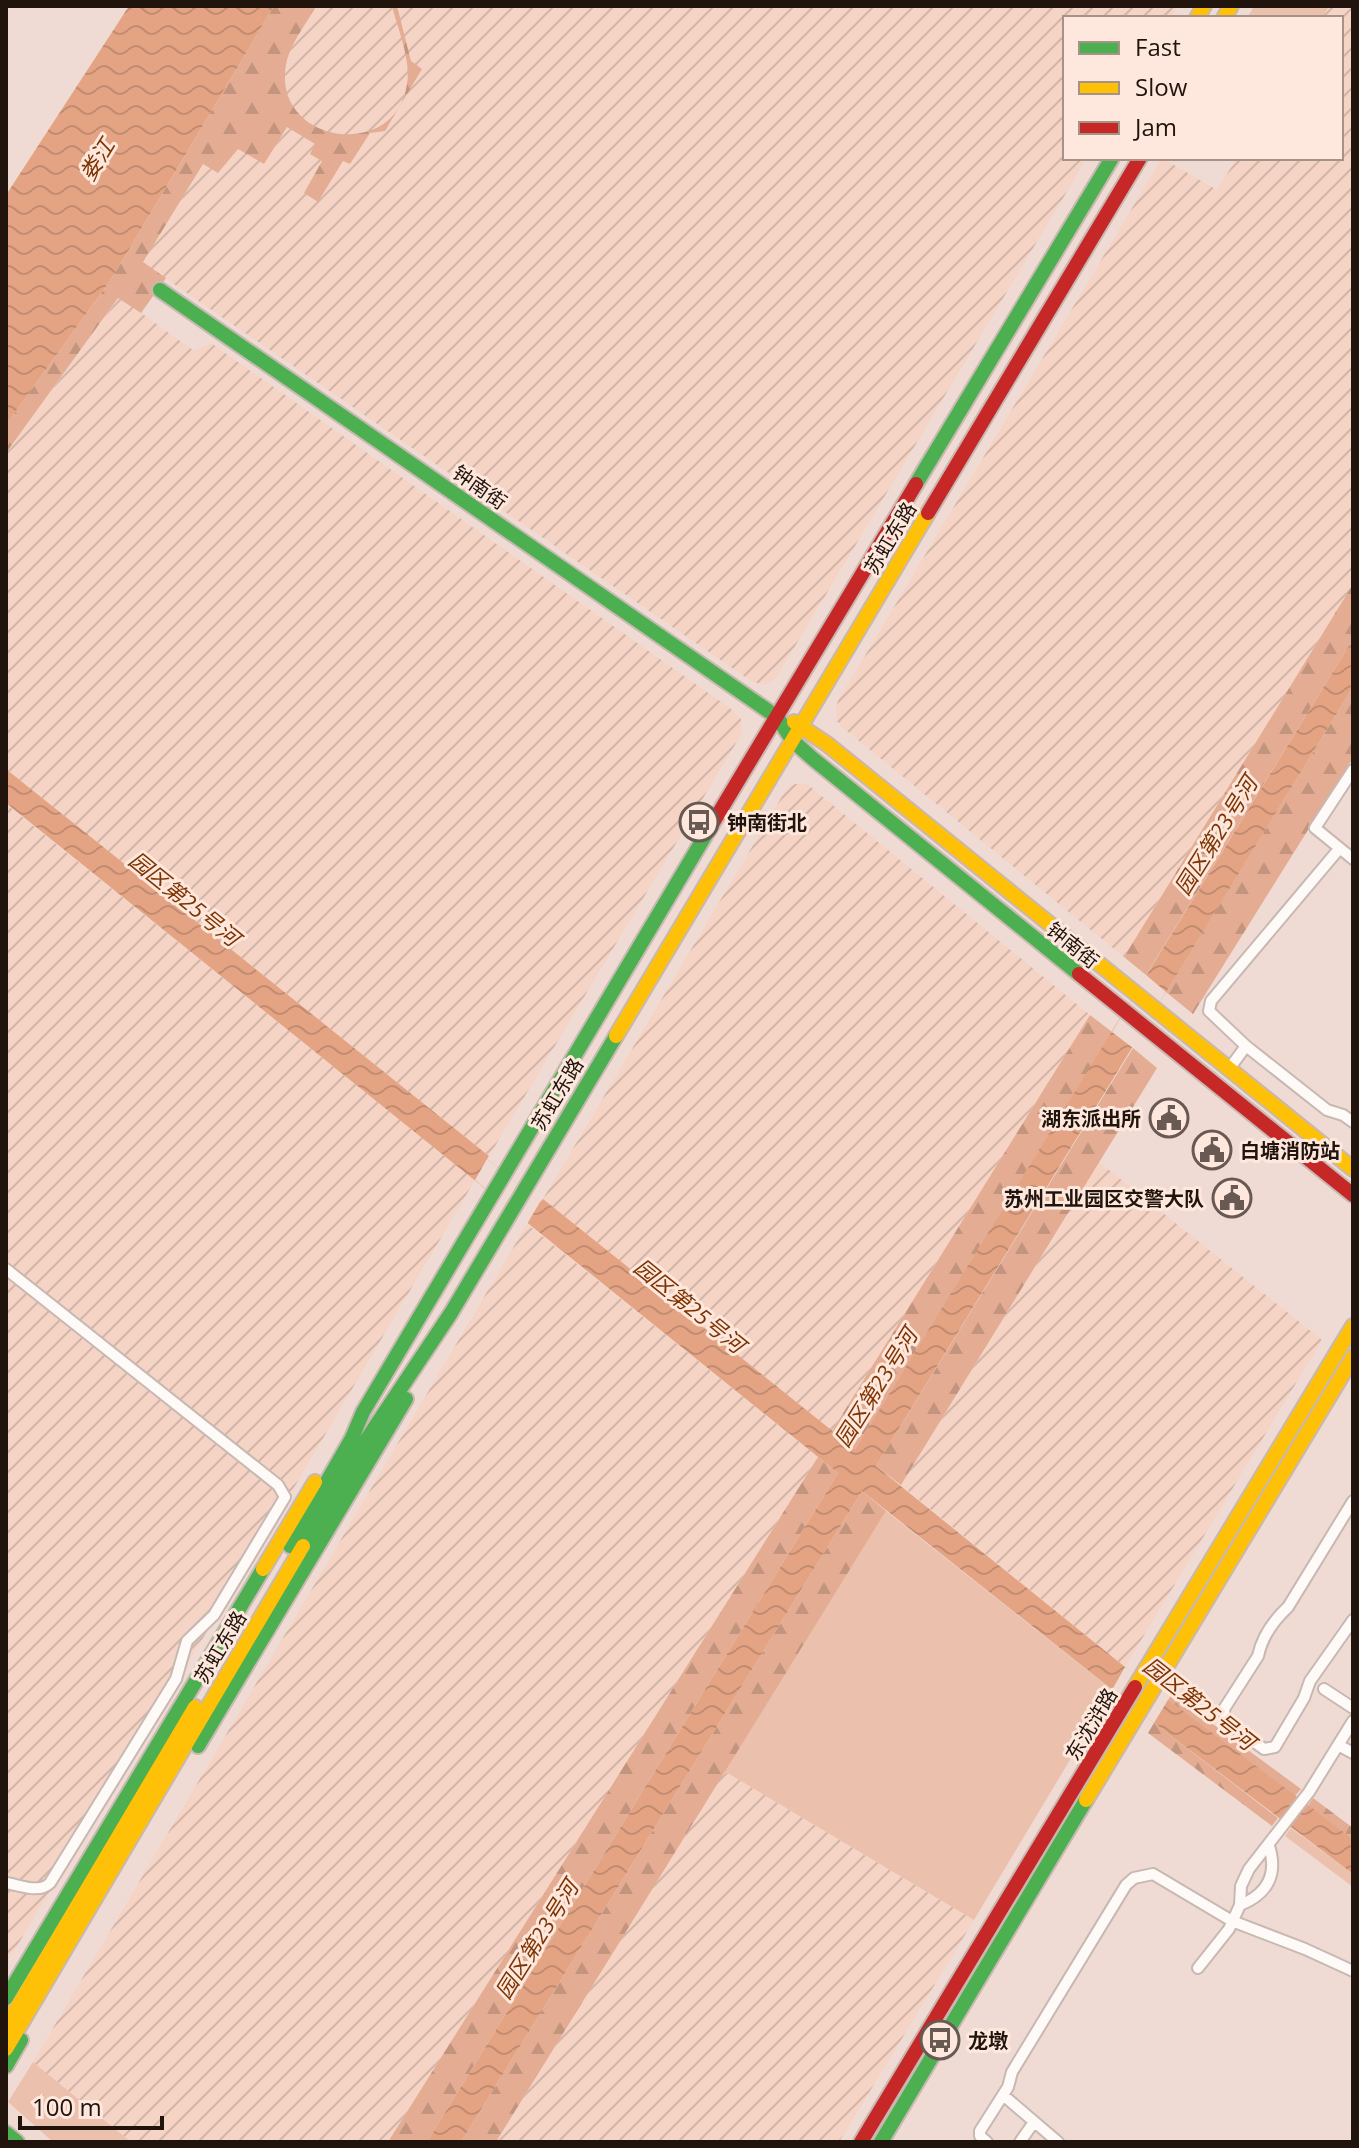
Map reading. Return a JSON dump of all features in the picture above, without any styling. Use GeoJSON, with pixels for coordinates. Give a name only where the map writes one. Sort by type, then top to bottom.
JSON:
{"type":"FeatureCollection","features":[{"type":"Feature","properties":{"kind":"main road","name":"苏虹东路"},"geometry":{"type":"LineString","coordinates":[[6,2049],[352,1438],[363,1412],[491,1193],[1111,160]]}},
{"type":"Feature","properties":{"kind":"main road","name":"苏虹东路"},"geometry":{"type":"LineString","coordinates":[[6,2026],[361,1448],[451,1313],[1139,160]]}},
{"type":"Feature","properties":{"kind":"main road","name":"钟南街"},"geometry":{"type":"LineString","coordinates":[[160,290],[777,717],[802,725],[1353,1169]]}},
{"type":"Feature","properties":{"kind":"main road","name":"钟南街"},"geometry":{"type":"LineString","coordinates":[[777,717],[793,741],[1353,1195]]}},
{"type":"Feature","properties":{"kind":"main road"},"geometry":{"type":"LineString","coordinates":[[6,2066],[434,1352],[451,1313]]}},
{"type":"Feature","properties":{"kind":"main road","name":"东沈浒路"},"geometry":{"type":"LineString","coordinates":[[883,2141],[1134,1707],[1141,1678],[1353,1326]]}},
{"type":"Feature","properties":{"kind":"main road","name":"东沈浒路"},"geometry":{"type":"LineString","coordinates":[[862,2141],[1134,1707],[1154,1688],[1353,1357]]}},
{"type":"Feature","properties":{"kind":"main road"},"geometry":{"type":"LineString","coordinates":[[6,1998],[345,1432],[363,1412]]}},
{"type":"Feature","properties":{"kind":"main road"},"geometry":{"type":"LineString","coordinates":[[6,2133],[17,2142]]}},
{"type":"Feature","properties":{"kind":"main road"},"geometry":{"type":"LineString","coordinates":[[862,2141],[883,2141]]}},
{"type":"Feature","properties":{"kind":"street"},"geometry":{"type":"LineString","coordinates":[[1353,770],[1315,828],[1353,859]]}},
{"type":"Feature","properties":{"kind":"street"},"geometry":{"type":"LineString","coordinates":[[1339,849],[1211,1001],[1209,1011],[1246,1046],[1327,1110],[1353,1122]]}},
{"type":"Feature","properties":{"kind":"street"},"geometry":{"type":"LineString","coordinates":[[1229,1069],[1246,1046]]}},
{"type":"Feature","properties":{"kind":"street"},"geometry":{"type":"LineString","coordinates":[[6,1269],[278,1485],[285,1497],[214,1615],[187,1641],[176,1679],[50,1883],[37,1890],[6,1883]]}},
{"type":"Feature","properties":{"kind":"street"},"geometry":{"type":"LineString","coordinates":[[1353,1501],[1288,1607],[1260,1646],[1258,1656],[1224,1709],[1225,1721],[1264,1749],[1275,1747],[1304,1698],[1310,1681],[1353,1620]]}},
{"type":"Feature","properties":{"kind":"street"},"geometry":{"type":"LineString","coordinates":[[1324,1689],[1353,1708]]}},
{"type":"Feature","properties":{"kind":"street"},"geometry":{"type":"LineString","coordinates":[[1198,1968],[1232,1921],[1240,1905],[1244,1879],[1309,1792],[1353,1721]]}},
{"type":"Feature","properties":{"kind":"street"},"geometry":{"type":"LineString","coordinates":[[1338,1745],[1353,1753]]}},
{"type":"Feature","properties":{"kind":"street"},"geometry":{"type":"LineString","coordinates":[[1240,1905],[1258,1896],[1269,1884],[1274,1860],[1269,1846]]}},
{"type":"Feature","properties":{"kind":"street"},"geometry":{"type":"LineString","coordinates":[[987,2142],[980,2136],[980,2131],[1003,2095],[1020,2058],[1126,1885],[1134,1878],[1153,1874],[1232,1921],[1353,1971]]}},
{"type":"Feature","properties":{"kind":"street"},"geometry":{"type":"LineString","coordinates":[[1003,2095],[1058,2142]]}},
{"type":"Feature","properties":{"kind":"street"},"geometry":{"type":"LineString","coordinates":[[1020,2142],[1034,2122]]}},
{"type":"Feature","properties":{"kind":"shaded area"},"geometry":{"type":"Polygon","coordinates":[[[300,6],[1178,6],[1171,16],[1063,16],[1063,160],[1086,160],[776,678],[765,685],[751,681],[142,262],[300,6]]]}},
{"type":"Feature","properties":{"kind":"shaded area"},"geometry":{"type":"Polygon","coordinates":[[[1254,6],[1329,6],[1323,16],[1248,16],[1254,6]]]}},
{"type":"Feature","properties":{"kind":"shaded area"},"geometry":{"type":"Polygon","coordinates":[[[1329,6],[1353,6],[1353,584],[1124,957],[842,727],[837,721],[836,709],[1161,160],[1217,190],[1236,160],[1343,160],[1343,16],[1323,16],[1329,6]]]}},
{"type":"Feature","properties":{"kind":"shaded area"},"geometry":{"type":"Polygon","coordinates":[[[119,297],[194,351],[211,343],[741,719],[742,733],[489,1156],[6,769],[6,453],[119,297]]]}},
{"type":"Feature","properties":{"kind":"shaded area"},"geometry":{"type":"Polygon","coordinates":[[[807,784],[1090,1015],[832,1431],[543,1199],[787,788],[807,784]]]}},
{"type":"Feature","properties":{"kind":"shaded area"},"geometry":{"type":"Polygon","coordinates":[[[6,804],[475,1180],[292,1491],[6,1964],[6,804]]]}},
{"type":"Feature","properties":{"kind":"shaded area"},"geometry":{"type":"Polygon","coordinates":[[[1099,1162],[1322,1340],[1125,1667],[901,1485],[1099,1162]]]}},
{"type":"Feature","properties":{"kind":"shaded area"},"geometry":{"type":"Polygon","coordinates":[[[527,1224],[818,1457],[388,2142],[131,2142],[33,2062],[527,1224]]]}},
{"type":"Feature","properties":{"kind":"shaded area"},"geometry":{"type":"Polygon","coordinates":[[[886,1511],[1112,1690],[974,1920],[724,1771],[886,1511]]]}},
{"type":"Feature","properties":{"kind":"shaded area"},"geometry":{"type":"Polygon","coordinates":[[[724,1771],[974,1920],[839,2142],[496,2142],[724,1771]]]}},
{"type":"Feature","properties":{"kind":"shaded area"},"geometry":{"type":"Polygon","coordinates":[[[1291,1828],[1353,1874],[1353,1887],[1285,1836],[1291,1828]]]}},
{"type":"Feature","properties":{"kind":"shaded area"},"geometry":{"type":"Polygon","coordinates":[[[33,2062],[131,2142],[53,2142],[8,2102],[33,2062]]]}},
{"type":"Feature","properties":{"kind":"green space"},"geometry":{"type":"Polygon","coordinates":[[[274,6],[316,6],[289,53],[286,88],[296,110],[313,125],[335,133],[359,133],[381,126],[398,109],[408,74],[406,55],[392,6],[397,6],[411,61],[422,69],[385,131],[370,133],[350,164],[343,161],[318,202],[304,193],[322,161],[310,154],[315,144],[287,127],[264,164],[238,149],[218,173],[203,164],[143,262],[166,278],[141,313],[118,298],[6,453],[6,425],[112,278],[274,6]]]}},
{"type":"Feature","properties":{"kind":"green space"},"geometry":{"type":"Polygon","coordinates":[[[1353,584],[1353,639],[1146,975],[1124,957],[1353,584]]]}},
{"type":"Feature","properties":{"kind":"green space"},"geometry":{"type":"Polygon","coordinates":[[[1353,687],[1353,758],[1193,1014],[1166,992],[1353,687]]]}},
{"type":"Feature","properties":{"kind":"green space"},"geometry":{"type":"Polygon","coordinates":[[[1090,1015],[1112,1032],[855,1449],[832,1431],[1090,1015]]]}},
{"type":"Feature","properties":{"kind":"green space"},"geometry":{"type":"Polygon","coordinates":[[[1133,1048],[1157,1068],[901,1485],[876,1466],[1133,1048]]]}},
{"type":"Feature","properties":{"kind":"green space"},"geometry":{"type":"Polygon","coordinates":[[[818,1457],[838,1473],[427,2142],[388,2142],[818,1457]]]}},
{"type":"Feature","properties":{"kind":"green space"},"geometry":{"type":"Polygon","coordinates":[[[862,1491],[886,1511],[496,2142],[461,2142],[862,1491]]]}},
{"type":"Feature","properties":{"kind":"green space"},"geometry":{"type":"Polygon","coordinates":[[[1172,1694],[1301,1789],[1295,1796],[1168,1700],[1172,1694]]]}},
{"type":"Feature","properties":{"kind":"green space"},"geometry":{"type":"Polygon","coordinates":[[[1154,1723],[1278,1818],[1272,1826],[1148,1733],[1154,1723]]]}},
{"type":"Feature","properties":{"kind":"green space"},"geometry":{"type":"Polygon","coordinates":[[[1313,1798],[1353,1828],[1353,1839],[1308,1806],[1313,1798]]]}},
{"type":"Feature","properties":{"kind":"water","name":"娄江"},"geometry":{"type":"Polygon","coordinates":[[[129,6],[274,6],[112,278],[6,425],[6,195],[129,6]]]}},
{"type":"Feature","properties":{"kind":"water"},"geometry":{"type":"Polygon","coordinates":[[[1353,639],[1353,687],[876,1466],[1125,1667],[1353,1839],[1353,1874],[1154,1723],[862,1491],[461,2142],[427,2142],[838,1473],[6,803],[6,769],[489,1156],[487,1159],[536,1199],[540,1202],[543,1199],[855,1449],[1353,639]]]}},
{"type":"Feature","properties":{"kind":"pier"},"geometry":{"type":"Polygon","coordinates":[[[1146,975],[1166,992],[1133,1048],[1112,1032],[1146,975]]]}},
{"type":"Feature","properties":{"kind":"pier"},"geometry":{"type":"Polygon","coordinates":[[[487,1159],[540,1202],[527,1224],[475,1180],[487,1159]]]}},
{"type":"Feature","properties":{"kind":"pier"},"geometry":{"type":"Polygon","coordinates":[[[1125,1667],[1169,1698],[1154,1723],[1112,1690],[1125,1667]]]}},
{"type":"Feature","properties":{"kind":"traffic: fast"},"geometry":{"type":"LineString","coordinates":[[916,484],[1111,160]]}},
{"type":"Feature","properties":{"kind":"traffic: fast"},"geometry":{"type":"LineString","coordinates":[[160,290],[777,717]]}},
{"type":"Feature","properties":{"kind":"traffic: fast"},"geometry":{"type":"LineString","coordinates":[[777,717],[793,741],[812,758],[1079,974]]}},
{"type":"Feature","properties":{"kind":"traffic: fast"},"geometry":{"type":"LineString","coordinates":[[290,1546],[352,1438],[363,1412],[708,831]]}},
{"type":"Feature","properties":{"kind":"traffic: fast"},"geometry":{"type":"LineString","coordinates":[[303,1546],[361,1448],[451,1313],[616,1036]]}},
{"type":"Feature","properties":{"kind":"traffic: fast"},"geometry":{"type":"LineString","coordinates":[[198,1746],[406,1399]]}},
{"type":"Feature","properties":{"kind":"traffic: fast"},"geometry":{"type":"LineString","coordinates":[[6,1998],[263,1569]]}},
{"type":"Feature","properties":{"kind":"traffic: fast"},"geometry":{"type":"LineString","coordinates":[[881,2142],[1086,1800]]}},
{"type":"Feature","properties":{"kind":"traffic: fast"},"geometry":{"type":"LineString","coordinates":[[6,2066],[21,2040]]}},
{"type":"Feature","properties":{"kind":"traffic: fast"},"geometry":{"type":"LineString","coordinates":[[6,2133],[17,2142]]}},
{"type":"Feature","properties":{"kind":"traffic: slow"},"geometry":{"type":"LineString","coordinates":[[1198,16],[1204,6]]}},
{"type":"Feature","properties":{"kind":"traffic: slow"},"geometry":{"type":"LineString","coordinates":[[1225,16],[1231,6]]}},
{"type":"Feature","properties":{"kind":"traffic: slow"},"geometry":{"type":"LineString","coordinates":[[616,1036],[928,513]]}},
{"type":"Feature","properties":{"kind":"traffic: slow"},"geometry":{"type":"LineString","coordinates":[[794,722],[827,744],[1353,1169]]}},
{"type":"Feature","properties":{"kind":"traffic: slow"},"geometry":{"type":"LineString","coordinates":[[1135,1687],[1353,1326]]}},
{"type":"Feature","properties":{"kind":"traffic: slow"},"geometry":{"type":"LineString","coordinates":[[1086,1800],[1353,1357]]}},
{"type":"Feature","properties":{"kind":"traffic: slow"},"geometry":{"type":"LineString","coordinates":[[263,1569],[315,1482]]}},
{"type":"Feature","properties":{"kind":"traffic: slow"},"geometry":{"type":"LineString","coordinates":[[6,2049],[303,1546]]}},
{"type":"Feature","properties":{"kind":"traffic: slow"},"geometry":{"type":"LineString","coordinates":[[6,2026],[195,1707]]}},
{"type":"Feature","properties":{"kind":"traffic: jam"},"geometry":{"type":"LineString","coordinates":[[928,513],[1139,160]]}},
{"type":"Feature","properties":{"kind":"traffic: jam"},"geometry":{"type":"LineString","coordinates":[[708,831],[916,484]]}},
{"type":"Feature","properties":{"kind":"traffic: jam"},"geometry":{"type":"LineString","coordinates":[[1079,974],[1353,1195]]}},
{"type":"Feature","properties":{"kind":"traffic: jam"},"geometry":{"type":"LineString","coordinates":[[861,2142],[1135,1687]]}},
{"type":"Feature","properties":{"kind":"place","name":"钟南街北"},"geometry":{"type":"Point","coordinates":[699,822]}},
{"type":"Feature","properties":{"kind":"place","name":"湖东派出所"},"geometry":{"type":"Point","coordinates":[1169,1118]}},
{"type":"Feature","properties":{"kind":"place","name":"白塘消防站"},"geometry":{"type":"Point","coordinates":[1212,1150]}},
{"type":"Feature","properties":{"kind":"place","name":"苏州工业园区交警大队"},"geometry":{"type":"Point","coordinates":[1232,1198]}},
{"type":"Feature","properties":{"kind":"place","name":"龙墩"},"geometry":{"type":"Point","coordinates":[940,2040]}},
{"type":"Feature","properties":{"kind":"water label","name":"园区第23号河"},"geometry":{"type":"Point","coordinates":[1215,835]}},
{"type":"Feature","properties":{"kind":"water label","name":"园区第25号河"},"geometry":{"type":"Point","coordinates":[185,898]}},
{"type":"Feature","properties":{"kind":"water label","name":"园区第25号河"},"geometry":{"type":"Point","coordinates":[690,1305]}},
{"type":"Feature","properties":{"kind":"water label","name":"园区第23号河"},"geometry":{"type":"Point","coordinates":[875,1387]}},
{"type":"Feature","properties":{"kind":"water label","name":"园区第25号河"},"geometry":{"type":"Point","coordinates":[1200,1703]}},
{"type":"Feature","properties":{"kind":"water label","name":"园区第23号河"},"geometry":{"type":"Point","coordinates":[536,1939]}}]}
